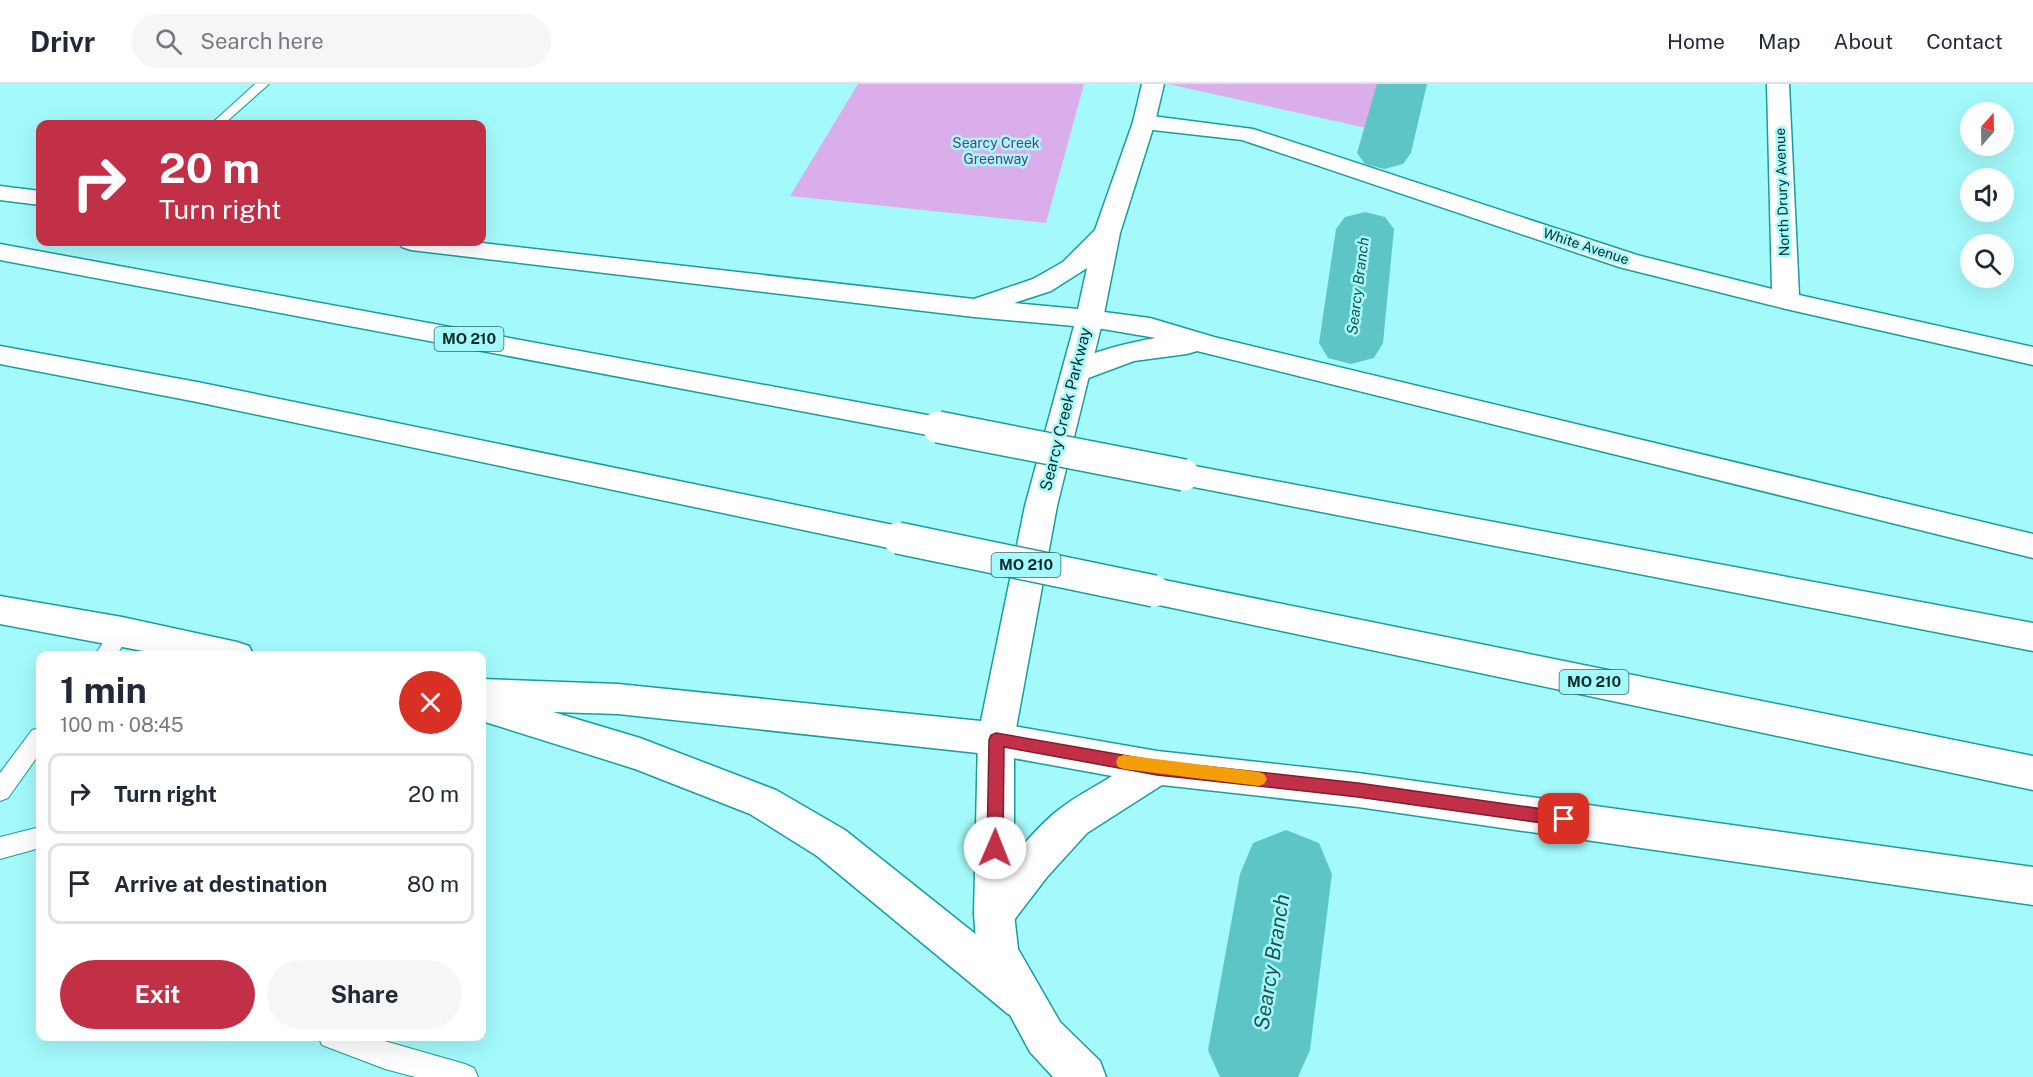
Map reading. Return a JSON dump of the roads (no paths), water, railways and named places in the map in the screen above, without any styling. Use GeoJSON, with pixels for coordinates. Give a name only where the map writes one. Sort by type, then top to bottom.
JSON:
{"type":"FeatureCollection","features":[{"type":"Feature","properties":{"kind":"main road","name":"Searcy Creek Parkway"},"geometry":{"type":"LineString","coordinates":[[1084,1077],[1045,1037],[998,954],[994,914],[996,740],[1041,506],[1089,319],[1107,233],[1144,122],[1153,84]]}},
{"type":"Feature","properties":{"kind":"main road","name":"North Drury Avenue"},"geometry":{"type":"LineString","coordinates":[[1778,84],[1786,300]]}},
{"type":"Feature","properties":{"kind":"main road","name":"White Avenue"},"geometry":{"type":"LineString","coordinates":[[1144,122],[1245,134],[1628,261],[1786,300],[2033,356]]}},
{"type":"Feature","properties":{"kind":"main road"},"geometry":{"type":"LineString","coordinates":[[0,193],[36,198]]}},
{"type":"Feature","properties":{"kind":"main road"},"geometry":{"type":"LineString","coordinates":[[974,308],[1041,285],[1072,268],[1107,233]]}},
{"type":"Feature","properties":{"kind":"main road"},"geometry":{"type":"LineString","coordinates":[[445,246],[1150,327],[1210,345],[2033,546]]}},
{"type":"Feature","properties":{"kind":"main road","name":"MO 210"},"geometry":{"type":"LineString","coordinates":[[0,252],[938,427],[2033,637]]}},
{"type":"Feature","properties":{"kind":"main road"},"geometry":{"type":"LineString","coordinates":[[1075,373],[1108,357],[1132,351],[1163,345],[1210,345]]}},
{"type":"Feature","properties":{"kind":"main road","name":"MO 210"},"geometry":{"type":"LineString","coordinates":[[0,355],[197,392],[2033,773]]}},
{"type":"Feature","properties":{"kind":"main road"},"geometry":{"type":"LineString","coordinates":[[0,609],[113,643],[189,651]]}},
{"type":"Feature","properties":{"kind":"main road"},"geometry":{"type":"LineString","coordinates":[[486,694],[618,699],[996,740],[1157,768],[1358,790],[2033,886]]}},
{"type":"Feature","properties":{"kind":"main road"},"geometry":{"type":"LineString","coordinates":[[486,706],[640,754],[763,802],[831,843],[1023,999]]}},
{"type":"Feature","properties":{"kind":"main road"},"geometry":{"type":"LineString","coordinates":[[994,914],[1033,864],[1073,820],[1157,768]]}},
{"type":"Feature","properties":{"kind":"lane"},"geometry":{"type":"LineString","coordinates":[[222,120],[263,84]]}},
{"type":"Feature","properties":{"kind":"lane"},"geometry":{"type":"LineString","coordinates":[[0,791],[36,743]]}},
{"type":"Feature","properties":{"kind":"lane"},"geometry":{"type":"LineString","coordinates":[[0,848],[36,839]]}},
{"type":"Feature","properties":{"kind":"lane"},"geometry":{"type":"LineString","coordinates":[[344,1041],[385,1056],[465,1077]]}},
{"type":"Feature","properties":{"kind":"waterway","name":"Searcy Branch"},"geometry":{"type":"LineString","coordinates":[[1384,153],[1402,84]]}},
{"type":"Feature","properties":{"kind":"waterway","name":"Searcy Branch"},"geometry":{"type":"LineString","coordinates":[[1351,343],[1365,229]]}},
{"type":"Feature","properties":{"kind":"waterway","name":"Searcy Branch"},"geometry":{"type":"LineString","coordinates":[[1259,1050],[1286,874]]}},
{"type":"Feature","properties":{"kind":"park label","name":"Searcy Creek Greenway"},"geometry":{"type":"Point","coordinates":[996,152]}}]}
